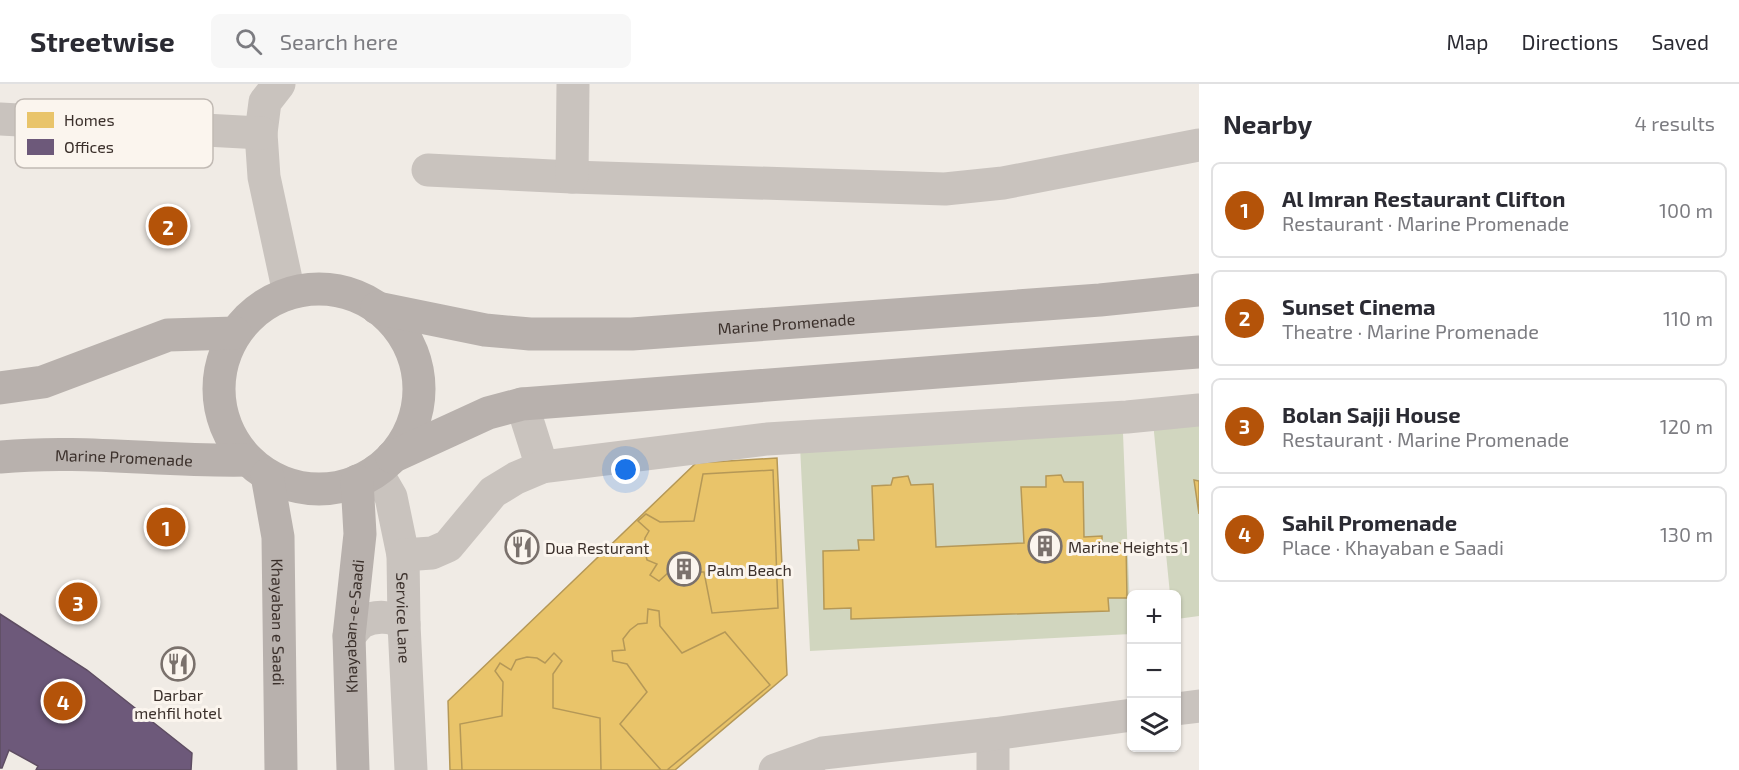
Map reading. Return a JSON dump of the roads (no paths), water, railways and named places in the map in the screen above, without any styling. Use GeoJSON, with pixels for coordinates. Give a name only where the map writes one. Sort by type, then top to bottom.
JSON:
{"type":"FeatureCollection","features":[{"type":"Feature","properties":{"kind":"main road"},"geometry":{"type":"LineString","coordinates":[[375,470],[405,440],[414,421],[418,400],[418,379],[414,358],[405,339],[393,322],[377,308],[357,296],[335,290],[312,289],[289,293],[269,302],[250,316],[236,333],[225,354],[219,376],[218,399],[223,422],[233,442],[258,467],[288,484],[311,488],[334,488],[375,470],[488,413],[522,404],[1199,352]]}},
{"type":"Feature","properties":{"kind":"main road","name":"Marine Promenade"},"geometry":{"type":"LineString","coordinates":[[377,308],[485,330],[530,334],[632,334],[1100,300],[1199,290]]}},
{"type":"Feature","properties":{"kind":"main road"},"geometry":{"type":"LineString","coordinates":[[0,388],[43,382],[168,335],[236,333]]}},
{"type":"Feature","properties":{"kind":"main road","name":"Marine Promenade"},"geometry":{"type":"LineString","coordinates":[[0,457],[39,453],[203,461],[258,467]]}},
{"type":"Feature","properties":{"kind":"main road","name":"Khayaban e Saadi"},"geometry":{"type":"LineString","coordinates":[[258,467],[278,537],[281,770]]}},
{"type":"Feature","properties":{"kind":"main road","name":"Khayaban-e-Saadi"},"geometry":{"type":"LineString","coordinates":[[353,770],[349,636],[360,534],[375,470]]}},
{"type":"Feature","properties":{"kind":"street"},"geometry":{"type":"LineString","coordinates":[[572,177],[573,84]]}},
{"type":"Feature","properties":{"kind":"street"},"geometry":{"type":"LineString","coordinates":[[274,85],[265,102],[261,133],[264,177],[289,293]]}},
{"type":"Feature","properties":{"kind":"street"},"geometry":{"type":"LineString","coordinates":[[0,119],[15,120]]}},
{"type":"Feature","properties":{"kind":"street"},"geometry":{"type":"LineString","coordinates":[[213,130],[261,133]]}},
{"type":"Feature","properties":{"kind":"street"},"geometry":{"type":"LineString","coordinates":[[428,170],[945,189],[1003,183],[1199,145]]}},
{"type":"Feature","properties":{"kind":"street"},"geometry":{"type":"LineString","coordinates":[[522,404],[542,466]]}},
{"type":"Feature","properties":{"kind":"street"},"geometry":{"type":"LineString","coordinates":[[404,555],[432,553],[448,546],[493,492],[542,466],[767,439],[1127,417],[1199,410]]}},
{"type":"Feature","properties":{"kind":"street","name":"Service Lane"},"geometry":{"type":"LineString","coordinates":[[375,470],[392,497],[404,555],[404,624],[411,770]]}},
{"type":"Feature","properties":{"kind":"street"},"geometry":{"type":"LineString","coordinates":[[349,636],[361,623],[374,619],[385,617],[397,619],[404,624]]}},
{"type":"Feature","properties":{"kind":"street"},"geometry":{"type":"LineString","coordinates":[[1181,708],[1199,706]]}},
{"type":"Feature","properties":{"kind":"street"},"geometry":{"type":"LineString","coordinates":[[775,770],[823,753],[993,734],[1127,716]]}},
{"type":"Feature","properties":{"kind":"street"},"geometry":{"type":"LineString","coordinates":[[993,734],[993,770]]}},
{"type":"Feature","properties":{"kind":"place","name":"Sunset Cinema"},"geometry":{"type":"Point","coordinates":[168,226]}},
{"type":"Feature","properties":{"kind":"place","name":"Al Imran Restaurant Clifton"},"geometry":{"type":"Point","coordinates":[166,527]}},
{"type":"Feature","properties":{"kind":"place","name":"Marine Heights 1"},"geometry":{"type":"Point","coordinates":[1045,546]}},
{"type":"Feature","properties":{"kind":"place","name":"Dua Resturant"},"geometry":{"type":"Point","coordinates":[522,547]}},
{"type":"Feature","properties":{"kind":"place","name":"Palm Beach"},"geometry":{"type":"Point","coordinates":[684,569]}},
{"type":"Feature","properties":{"kind":"place","name":"Bolan Sajji House"},"geometry":{"type":"Point","coordinates":[78,602]}},
{"type":"Feature","properties":{"kind":"place","name":"Darbar mehfil hotel"},"geometry":{"type":"Point","coordinates":[178,664]}},
{"type":"Feature","properties":{"kind":"place","name":"Sahil Promenade"},"geometry":{"type":"Point","coordinates":[63,701]}}]}
